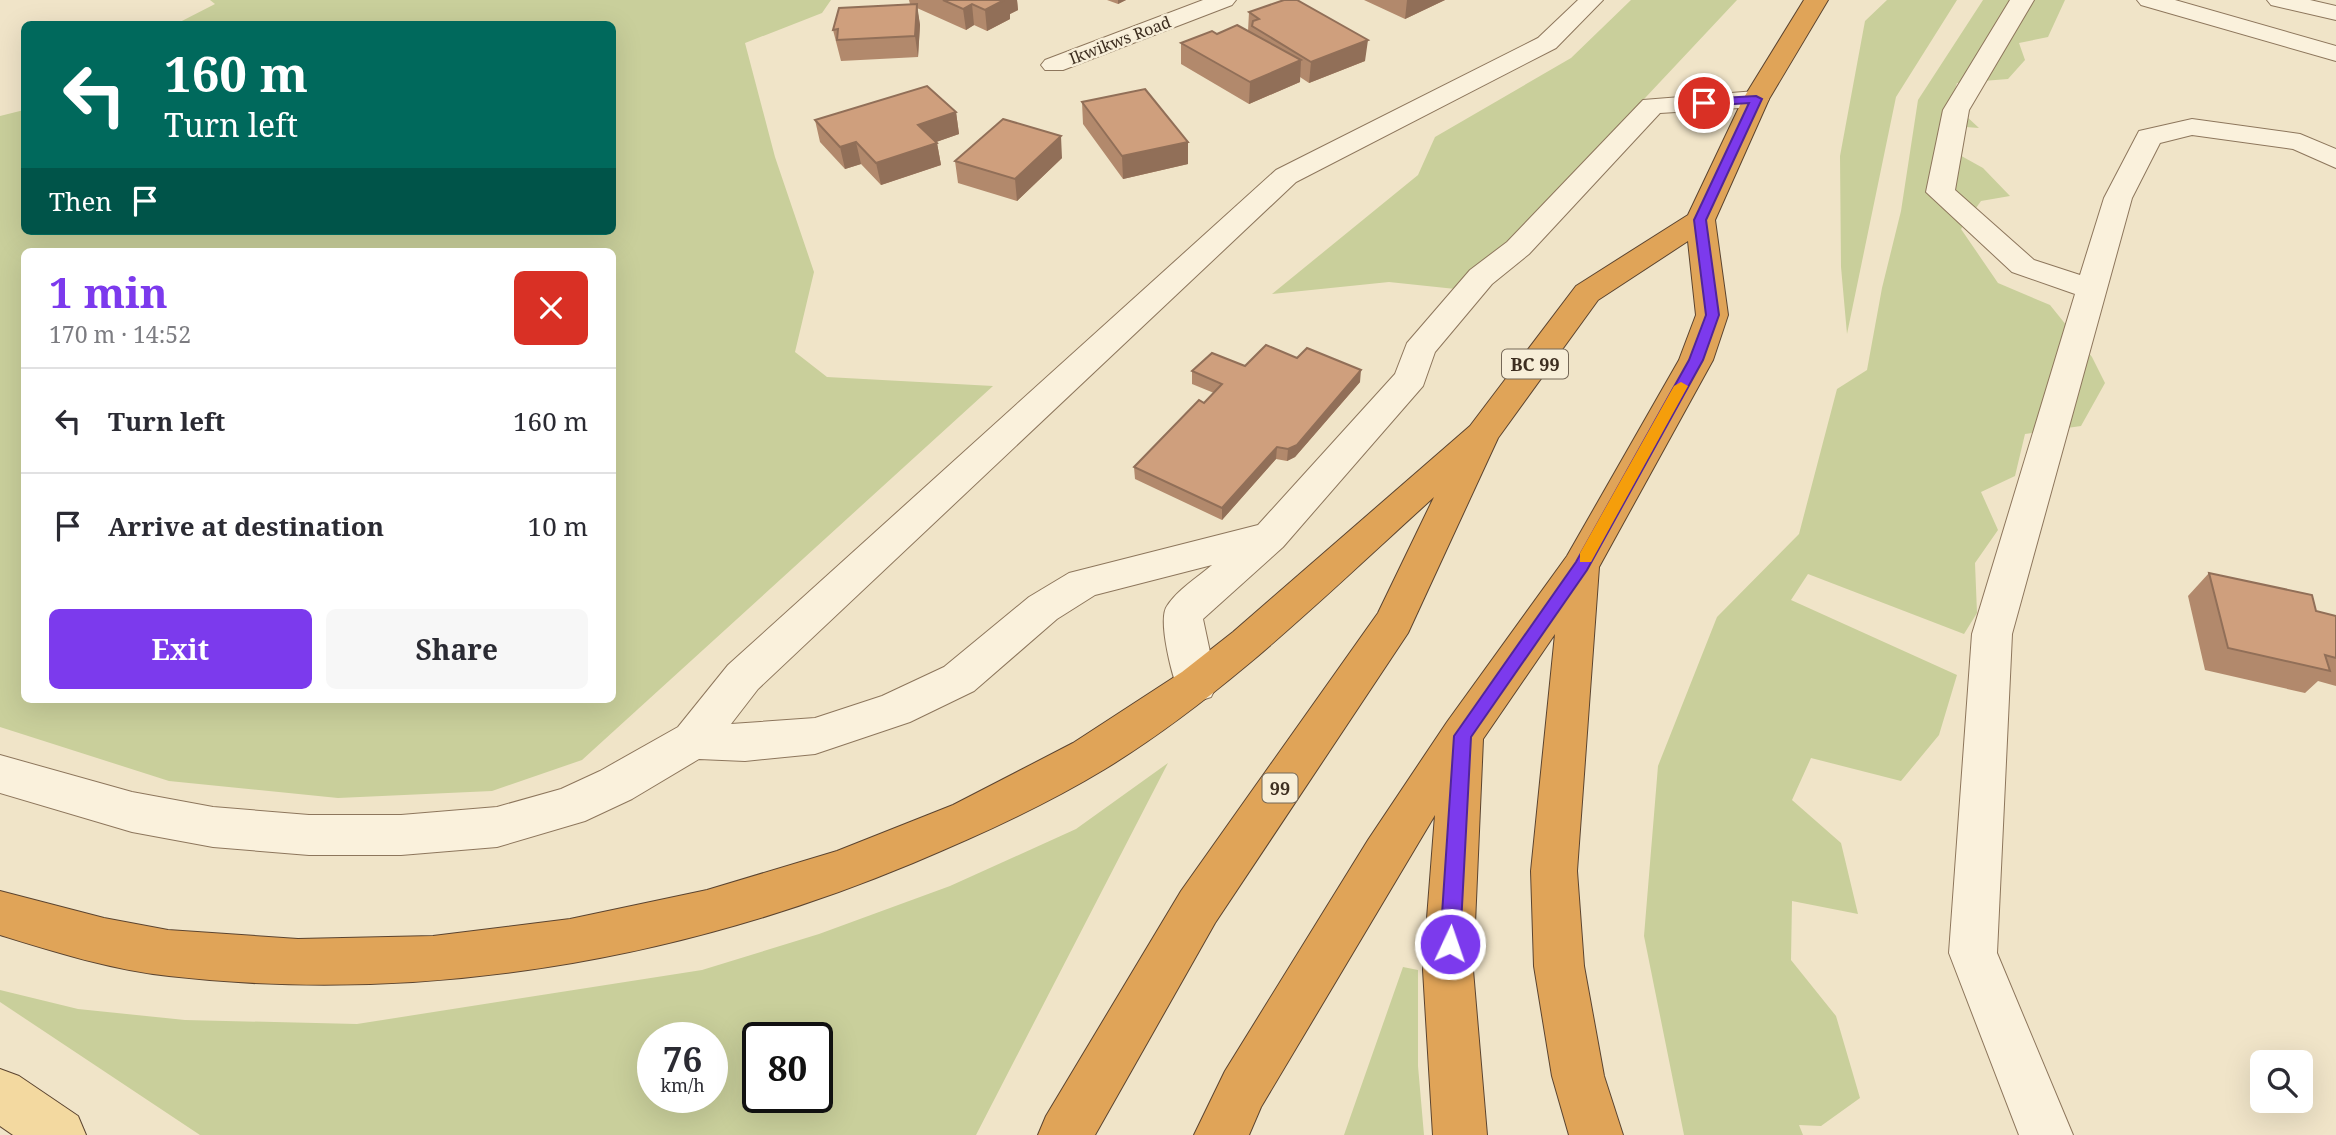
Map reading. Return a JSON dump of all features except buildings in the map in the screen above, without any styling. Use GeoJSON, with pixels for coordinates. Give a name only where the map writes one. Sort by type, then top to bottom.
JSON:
{"type":"FeatureCollection","features":[{"type":"Feature","properties":{"kind":"highway"},"geometry":{"type":"LineString","coordinates":[[1221,1135],[1242,1089],[1384,855],[1462,736],[1581,566],[1696,360],[1712,315],[1700,220],[1756,99],[1816,0]]}},
{"type":"Feature","properties":{"kind":"highway","name":"BC 99"},"geometry":{"type":"LineString","coordinates":[[1482,434],[1587,293],[1700,220]]}},
{"type":"Feature","properties":{"kind":"highway"},"geometry":{"type":"LineString","coordinates":[[0,913],[78,936],[167,953],[267,962],[369,963],[477,955],[578,940],[760,896],[881,857],[968,820],[1054,776],[1127,732],[1196,685],[1258,635],[1482,434]]}},
{"type":"Feature","properties":{"kind":"highway","name":"99"},"geometry":{"type":"LineString","coordinates":[[1065,1135],[1198,907],[1394,622],[1482,434]]}},
{"type":"Feature","properties":{"kind":"highway"},"geometry":{"type":"LineString","coordinates":[[1581,566],[1554,871],[1559,966],[1578,1076],[1596,1135]]}},
{"type":"Feature","properties":{"kind":"highway"},"geometry":{"type":"LineString","coordinates":[[1460,1135],[1448,970],[1462,736]]}},
{"type":"Feature","properties":{"kind":"main road"},"geometry":{"type":"LineString","coordinates":[[0,1095],[59,1135]]}},
{"type":"Feature","properties":{"kind":"street","name":"Ikwikws Road"},"geometry":{"type":"LineString","coordinates":[[1054,65],[1224,0]]}},
{"type":"Feature","properties":{"kind":"street"},"geometry":{"type":"LineString","coordinates":[[0,774],[132,812],[213,827],[309,835],[401,835],[497,827],[569,807],[616,785],[693,740],[743,677],[1286,176],[1547,43],[1591,0]]}},
{"type":"Feature","properties":{"kind":"street"},"geometry":{"type":"LineString","coordinates":[[2022,0],[1956,110],[1940,192],[2023,266],[2091,289]]}},
{"type":"Feature","properties":{"kind":"street"},"geometry":{"type":"LineString","coordinates":[[2149,0],[2336,54]]}},
{"type":"Feature","properties":{"kind":"street"},"geometry":{"type":"LineString","coordinates":[[2279,0],[2336,13]]}},
{"type":"Feature","properties":{"kind":"street"},"geometry":{"type":"LineString","coordinates":[[1196,685],[1182,614],[1270,537],[1411,378],[1419,350],[1481,276],[1518,248],[1652,106],[1756,99]]}},
{"type":"Feature","properties":{"kind":"street"},"geometry":{"type":"LineString","coordinates":[[2046,1135],[1973,953],[1992,634],[2118,198],[2149,137],[2192,127],[2300,142],[2336,160]]}},
{"type":"Feature","properties":{"kind":"street"},"geometry":{"type":"LineString","coordinates":[[693,740],[745,743],[815,736],[895,710],[959,679],[1043,608],[1083,583],[1270,537]]}},
{"type":"Feature","properties":{"kind":"green space"},"geometry":{"type":"Polygon","coordinates":[[[210,0],[831,0],[822,13],[745,43],[775,157],[814,272],[795,352],[827,377],[993,386],[582,760],[492,791],[338,798],[169,781],[0,727],[0,116],[21,111],[21,235],[616,235],[616,21],[182,21],[215,4],[210,0]]]}},
{"type":"Feature","properties":{"kind":"green space"},"geometry":{"type":"Polygon","coordinates":[[[1631,0],[1737,0],[1465,290],[1389,282],[1272,294],[1418,175],[1435,137],[1571,58],[1631,0]]]}},
{"type":"Feature","properties":{"kind":"green space"},"geometry":{"type":"Polygon","coordinates":[[[1887,0],[1957,0],[1896,97],[1847,334],[1841,267],[1840,156],[1865,21],[1887,0]]]}},
{"type":"Feature","properties":{"kind":"green space"},"geometry":{"type":"Polygon","coordinates":[[[1983,0],[2065,0],[2048,37],[2019,43],[2025,60],[2008,79],[1957,83],[1951,102],[1979,128],[1939,125],[1938,143],[1983,168],[2010,196],[1981,201],[1961,229],[1998,283],[2050,305],[2092,357],[2105,383],[2081,426],[2025,434],[2015,476],[1981,492],[1998,530],[1975,563],[1977,613],[1964,634],[1808,574],[1791,600],[1957,675],[1939,735],[1901,781],[1811,758],[1792,800],[1841,843],[1858,914],[1792,901],[1791,960],[1836,1016],[1860,1098],[1821,1126],[1799,1125],[1803,1135],[1684,1135],[1644,936],[1658,766],[1717,617],[1799,534],[1837,389],[1867,370],[1882,288],[1901,211],[1918,100],[1983,0]]]}},
{"type":"Feature","properties":{"kind":"green space"},"geometry":{"type":"Polygon","coordinates":[[[1168,763],[976,1135],[200,1135],[0,1002],[0,990],[78,1009],[185,1020],[357,1024],[702,970],[819,934],[950,886],[1076,829],[1168,763]]]}},
{"type":"Feature","properties":{"kind":"green space"},"geometry":{"type":"Polygon","coordinates":[[[1403,967],[1418,970],[1418,1066],[1424,1135],[1344,1135],[1403,967]]]}},
{"type":"Feature","properties":{"kind":"slow traffic"},"geometry":{"type":"LineString","coordinates":[[1586,558],[1681,386]]}},
{"type":"Feature","properties":{"kind":"route"},"geometry":{"type":"LineString","coordinates":[[1450,944],[1462,736],[1581,566],[1696,360],[1712,315],[1700,220],[1756,99],[1704,103]]}}]}
